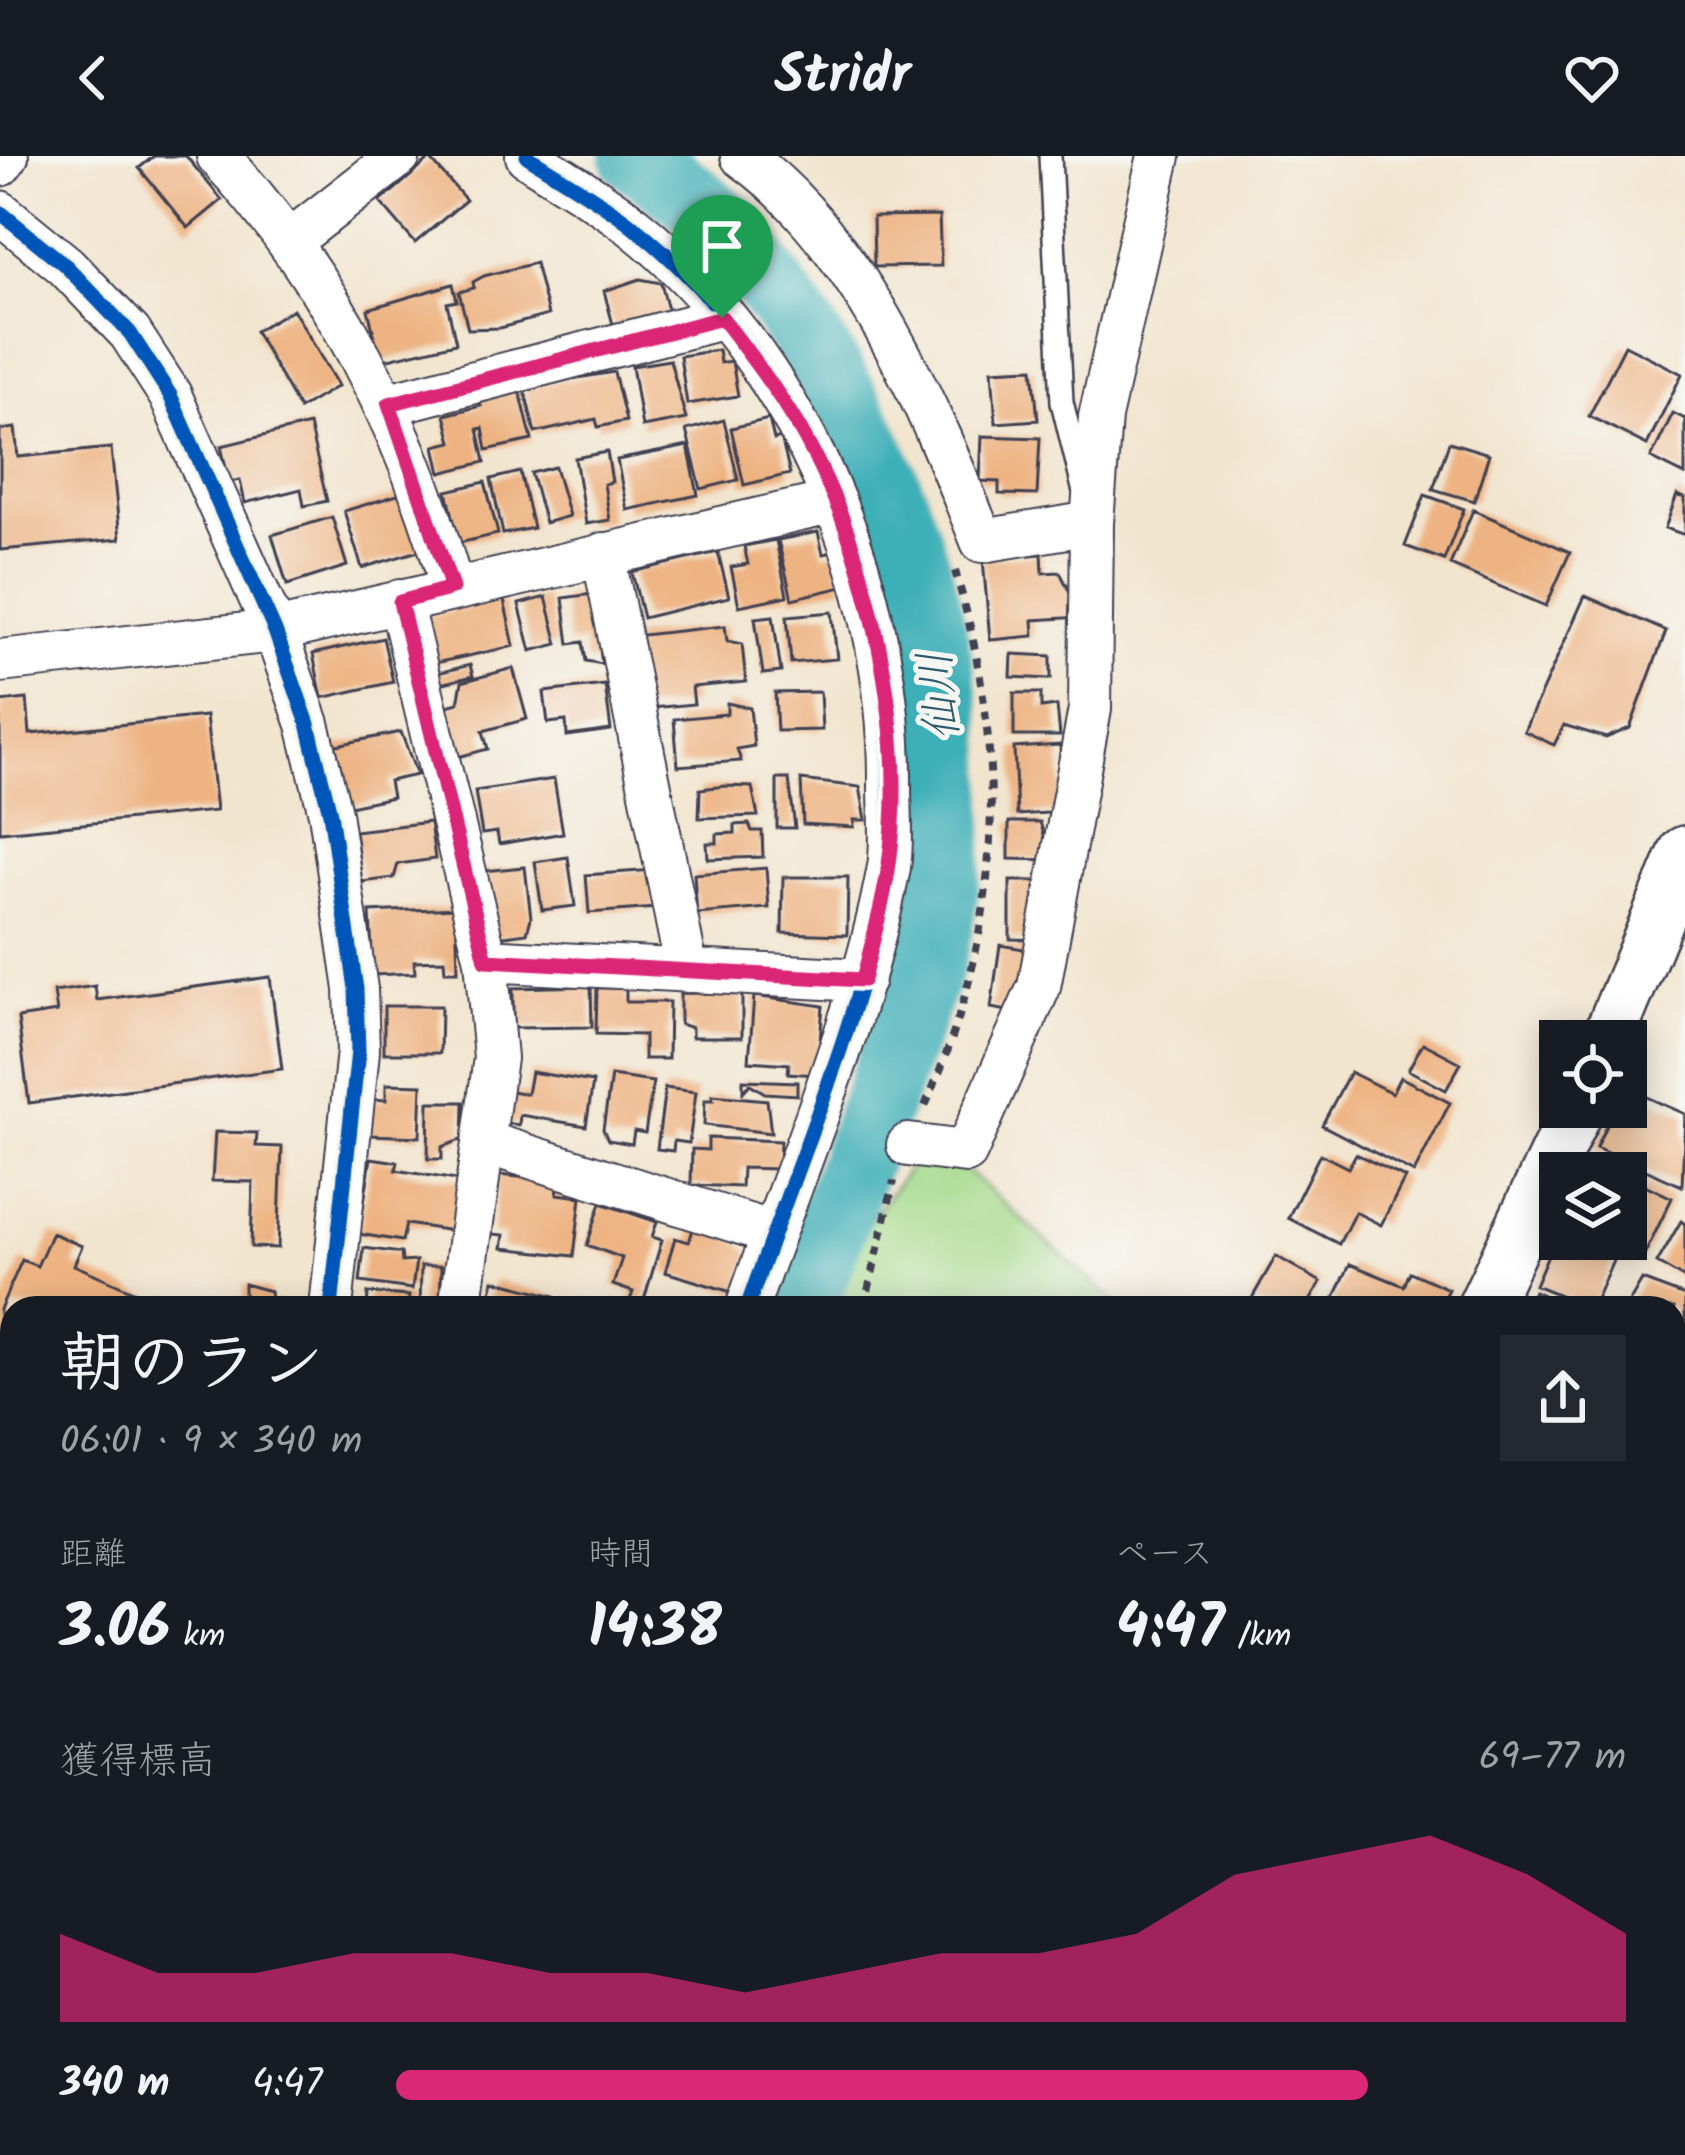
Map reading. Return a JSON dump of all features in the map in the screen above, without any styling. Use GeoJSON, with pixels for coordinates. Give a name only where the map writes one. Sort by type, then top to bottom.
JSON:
{"type":"FeatureCollection","features":[{"type":"Feature","properties":{"kind":"street"},"geometry":{"type":"LineString","coordinates":[[0,165],[7,156]]}},
{"type":"Feature","properties":{"kind":"street"},"geometry":{"type":"LineString","coordinates":[[218,156],[290,241],[389,404],[452,588]]}},
{"type":"Feature","properties":{"kind":"street"},"geometry":{"type":"LineString","coordinates":[[290,241],[399,156]]}},
{"type":"Feature","properties":{"kind":"street"},"geometry":{"type":"LineString","coordinates":[[526,156],[634,227],[722,318],[805,438],[834,502],[875,624],[891,736],[890,862],[863,980],[751,1296]]}},
{"type":"Feature","properties":{"kind":"street"},"geometry":{"type":"LineString","coordinates":[[742,156],[827,237],[925,396],[982,541],[1093,523]]}},
{"type":"Feature","properties":{"kind":"street"},"geometry":{"type":"LineString","coordinates":[[908,1145],[966,1152],[1039,987],[1090,709],[1100,417],[1159,156]]}},
{"type":"Feature","properties":{"kind":"street"},"geometry":{"type":"LineString","coordinates":[[0,212],[66,266],[130,333],[170,394],[275,631],[308,724],[330,813],[356,989],[358,1051],[332,1296]]}},
{"type":"Feature","properties":{"kind":"street"},"geometry":{"type":"LineString","coordinates":[[389,404],[722,318]]}},
{"type":"Feature","properties":{"kind":"street"},"geometry":{"type":"LineString","coordinates":[[0,661],[275,631],[834,502]]}},
{"type":"Feature","properties":{"kind":"street"},"geometry":{"type":"LineString","coordinates":[[603,554],[687,971]]}},
{"type":"Feature","properties":{"kind":"street"},"geometry":{"type":"LineString","coordinates":[[400,602],[486,960],[495,1058],[462,1296]]}},
{"type":"Feature","properties":{"kind":"street"},"geometry":{"type":"LineString","coordinates":[[1616,1020],[1685,852]]}},
{"type":"Feature","properties":{"kind":"street"},"geometry":{"type":"LineString","coordinates":[[486,960],[863,980]]}},
{"type":"Feature","properties":{"kind":"street"},"geometry":{"type":"LineString","coordinates":[[1489,1296],[1569,1128]]}},
{"type":"Feature","properties":{"kind":"street"},"geometry":{"type":"LineString","coordinates":[[486,1143],[773,1233]]}},
{"type":"Feature","properties":{"kind":"lane"},"geometry":{"type":"LineString","coordinates":[[1050,156],[1062,402],[1093,523]]}},
{"type":"Feature","properties":{"kind":"green space"},"geometry":{"type":"Polygon","coordinates":[[[931,1139],[1108,1296],[830,1296],[846,1252],[931,1139]]]}},
{"type":"Feature","properties":{"kind":"building"},"geometry":{"type":"Polygon","coordinates":[[[154,156],[186,156],[222,200],[188,228],[139,168],[154,156]]]}},
{"type":"Feature","properties":{"kind":"building"},"geometry":{"type":"Polygon","coordinates":[[[430,159],[466,200],[415,243],[380,202],[430,159]]]}},
{"type":"Feature","properties":{"kind":"building"},"geometry":{"type":"Polygon","coordinates":[[[939,216],[941,266],[874,267],[873,217],[939,216]]]}},
{"type":"Feature","properties":{"kind":"building"},"geometry":{"type":"Polygon","coordinates":[[[535,263],[548,315],[500,328],[468,329],[459,292],[474,288],[473,282],[484,276],[535,263]]]}},
{"type":"Feature","properties":{"kind":"building"},"geometry":{"type":"Polygon","coordinates":[[[640,279],[661,283],[670,318],[615,332],[604,291],[640,279]]]}},
{"type":"Feature","properties":{"kind":"building"},"geometry":{"type":"Polygon","coordinates":[[[453,284],[457,301],[447,303],[456,343],[380,361],[368,309],[453,284]]]}},
{"type":"Feature","properties":{"kind":"building"},"geometry":{"type":"Polygon","coordinates":[[[293,309],[338,386],[299,409],[255,331],[293,309]]]}},
{"type":"Feature","properties":{"kind":"building"},"geometry":{"type":"Polygon","coordinates":[[[1625,345],[1682,374],[1647,445],[1589,416],[1625,345]]]}},
{"type":"Feature","properties":{"kind":"building"},"geometry":{"type":"Polygon","coordinates":[[[718,350],[720,363],[732,361],[738,396],[687,404],[680,356],[718,350]]]}},
{"type":"Feature","properties":{"kind":"building"},"geometry":{"type":"Polygon","coordinates":[[[670,360],[686,419],[642,427],[632,366],[670,360]]]}},
{"type":"Feature","properties":{"kind":"building"},"geometry":{"type":"Polygon","coordinates":[[[1033,368],[1038,420],[996,423],[992,370],[1033,368]]]}},
{"type":"Feature","properties":{"kind":"building"},"geometry":{"type":"Polygon","coordinates":[[[614,372],[626,421],[598,427],[596,419],[535,433],[524,387],[614,372]]]}},
{"type":"Feature","properties":{"kind":"building"},"geometry":{"type":"Polygon","coordinates":[[[519,387],[532,440],[487,450],[483,428],[478,429],[485,462],[441,473],[435,446],[452,442],[445,415],[481,406],[479,399],[519,387]]]}},
{"type":"Feature","properties":{"kind":"building"},"geometry":{"type":"Polygon","coordinates":[[[1673,413],[1685,419],[1685,475],[1651,458],[1673,413]]]}},
{"type":"Feature","properties":{"kind":"building"},"geometry":{"type":"Polygon","coordinates":[[[769,419],[774,440],[781,438],[790,474],[744,485],[731,428],[769,419]]]}},
{"type":"Feature","properties":{"kind":"building"},"geometry":{"type":"Polygon","coordinates":[[[724,420],[738,480],[701,489],[686,430],[724,420]]]}},
{"type":"Feature","properties":{"kind":"building"},"geometry":{"type":"Polygon","coordinates":[[[309,425],[327,501],[304,506],[301,489],[245,503],[240,480],[229,482],[221,446],[309,425]]]}},
{"type":"Feature","properties":{"kind":"building"},"geometry":{"type":"Polygon","coordinates":[[[15,428],[18,457],[111,448],[120,539],[0,550],[0,430],[15,428]]]}},
{"type":"Feature","properties":{"kind":"building"},"geometry":{"type":"Polygon","coordinates":[[[982,436],[1040,438],[1037,495],[999,494],[999,482],[980,481],[982,436]]]}},
{"type":"Feature","properties":{"kind":"building"},"geometry":{"type":"Polygon","coordinates":[[[1449,442],[1489,454],[1474,501],[1433,489],[1449,442]]]}},
{"type":"Feature","properties":{"kind":"building"},"geometry":{"type":"Polygon","coordinates":[[[688,446],[698,495],[627,510],[617,460],[688,446]]]}},
{"type":"Feature","properties":{"kind":"building"},"geometry":{"type":"Polygon","coordinates":[[[607,452],[612,482],[604,484],[610,520],[586,524],[575,458],[607,452]]]}},
{"type":"Feature","properties":{"kind":"building"},"geometry":{"type":"Polygon","coordinates":[[[555,467],[569,516],[545,523],[531,473],[555,467]]]}},
{"type":"Feature","properties":{"kind":"building"},"geometry":{"type":"Polygon","coordinates":[[[520,472],[533,528],[503,534],[491,479],[520,472]]]}},
{"type":"Feature","properties":{"kind":"building"},"geometry":{"type":"Polygon","coordinates":[[[485,482],[498,534],[459,543],[447,491],[485,482]]]}},
{"type":"Feature","properties":{"kind":"building"},"geometry":{"type":"Polygon","coordinates":[[[404,493],[422,550],[362,568],[344,511],[404,493]]]}},
{"type":"Feature","properties":{"kind":"building"},"geometry":{"type":"Polygon","coordinates":[[[1425,495],[1464,509],[1444,560],[1405,546],[1425,495]]]}},
{"type":"Feature","properties":{"kind":"building"},"geometry":{"type":"Polygon","coordinates":[[[1677,495],[1685,498],[1685,535],[1665,528],[1677,495]]]}},
{"type":"Feature","properties":{"kind":"building"},"geometry":{"type":"Polygon","coordinates":[[[1473,510],[1570,552],[1546,606],[1450,565],[1473,510]]]}},
{"type":"Feature","properties":{"kind":"building"},"geometry":{"type":"Polygon","coordinates":[[[332,517],[347,566],[287,585],[272,535],[332,517]]]}},
{"type":"Feature","properties":{"kind":"building"},"geometry":{"type":"Polygon","coordinates":[[[818,532],[823,554],[835,552],[843,587],[792,599],[778,540],[818,532]]]}},
{"type":"Feature","properties":{"kind":"building"},"geometry":{"type":"Polygon","coordinates":[[[776,540],[787,596],[739,606],[731,567],[748,564],[744,546],[776,540]]]}},
{"type":"Feature","properties":{"kind":"building"},"geometry":{"type":"Polygon","coordinates":[[[718,552],[729,597],[643,618],[632,572],[718,552]]]}},
{"type":"Feature","properties":{"kind":"building"},"geometry":{"type":"Polygon","coordinates":[[[1042,554],[1043,573],[1060,572],[1082,617],[1033,620],[1034,636],[990,640],[983,559],[1042,554]]]}},
{"type":"Feature","properties":{"kind":"building"},"geometry":{"type":"Polygon","coordinates":[[[593,594],[602,664],[586,661],[583,642],[569,644],[563,598],[593,594]]]}},
{"type":"Feature","properties":{"kind":"building"},"geometry":{"type":"Polygon","coordinates":[[[1585,596],[1666,631],[1630,728],[1606,738],[1564,725],[1554,745],[1524,731],[1585,596]]]}},
{"type":"Feature","properties":{"kind":"building"},"geometry":{"type":"Polygon","coordinates":[[[546,597],[558,644],[531,651],[519,604],[546,597]]]}},
{"type":"Feature","properties":{"kind":"building"},"geometry":{"type":"Polygon","coordinates":[[[504,600],[514,646],[426,665],[418,631],[428,616],[504,600]]]}},
{"type":"Feature","properties":{"kind":"building"},"geometry":{"type":"Polygon","coordinates":[[[832,612],[837,659],[791,663],[787,616],[832,612]]]}},
{"type":"Feature","properties":{"kind":"building"},"geometry":{"type":"Polygon","coordinates":[[[773,616],[781,672],[763,674],[755,618],[773,616]]]}},
{"type":"Feature","properties":{"kind":"building"},"geometry":{"type":"Polygon","coordinates":[[[725,626],[727,641],[742,644],[746,682],[692,687],[694,704],[640,709],[633,636],[725,626]]]}},
{"type":"Feature","properties":{"kind":"building"},"geometry":{"type":"Polygon","coordinates":[[[383,638],[393,682],[322,698],[313,654],[383,638]]]}},
{"type":"Feature","properties":{"kind":"building"},"geometry":{"type":"Polygon","coordinates":[[[1012,654],[1051,656],[1051,679],[1011,677],[1012,654]]]}},
{"type":"Feature","properties":{"kind":"building"},"geometry":{"type":"Polygon","coordinates":[[[470,665],[473,676],[436,685],[433,674],[470,665]]]}},
{"type":"Feature","properties":{"kind":"building"},"geometry":{"type":"Polygon","coordinates":[[[513,668],[527,719],[483,731],[488,749],[450,759],[436,709],[458,703],[462,682],[513,668]]]}},
{"type":"Feature","properties":{"kind":"building"},"geometry":{"type":"Polygon","coordinates":[[[605,685],[611,730],[567,736],[566,721],[548,723],[544,692],[605,685]]]}},
{"type":"Feature","properties":{"kind":"building"},"geometry":{"type":"Polygon","coordinates":[[[820,692],[822,730],[777,731],[775,693],[820,692]]]}},
{"type":"Feature","properties":{"kind":"building"},"geometry":{"type":"Polygon","coordinates":[[[1014,693],[1041,693],[1041,708],[1057,706],[1060,736],[1014,736],[1014,693]]]}},
{"type":"Feature","properties":{"kind":"building"},"geometry":{"type":"Polygon","coordinates":[[[27,699],[30,734],[206,716],[216,811],[0,832],[0,702],[27,699]]]}},
{"type":"Feature","properties":{"kind":"building"},"geometry":{"type":"Polygon","coordinates":[[[727,703],[750,708],[754,746],[737,749],[741,761],[678,766],[674,719],[727,714],[727,703]]]}},
{"type":"Feature","properties":{"kind":"building"},"geometry":{"type":"Polygon","coordinates":[[[401,732],[417,775],[389,781],[392,797],[345,807],[332,746],[401,732]]]}},
{"type":"Feature","properties":{"kind":"building"},"geometry":{"type":"Polygon","coordinates":[[[1060,745],[1063,812],[1017,815],[1014,748],[1060,745]]]}},
{"type":"Feature","properties":{"kind":"building"},"geometry":{"type":"Polygon","coordinates":[[[554,779],[563,833],[499,844],[497,832],[482,834],[475,791],[554,779]]]}},
{"type":"Feature","properties":{"kind":"building"},"geometry":{"type":"Polygon","coordinates":[[[777,779],[789,779],[795,828],[777,828],[777,779]]]}},
{"type":"Feature","properties":{"kind":"building"},"geometry":{"type":"Polygon","coordinates":[[[801,780],[860,787],[866,820],[854,820],[854,827],[803,824],[801,780]]]}},
{"type":"Feature","properties":{"kind":"building"},"geometry":{"type":"Polygon","coordinates":[[[752,787],[758,816],[699,818],[700,789],[752,787]]]}},
{"type":"Feature","properties":{"kind":"building"},"geometry":{"type":"Polygon","coordinates":[[[430,822],[435,859],[398,864],[394,878],[362,882],[355,831],[430,822]]]}},
{"type":"Feature","properties":{"kind":"building"},"geometry":{"type":"Polygon","coordinates":[[[1009,822],[1040,822],[1052,860],[1009,859],[1009,822]]]}},
{"type":"Feature","properties":{"kind":"building"},"geometry":{"type":"Polygon","coordinates":[[[749,824],[752,831],[762,831],[763,857],[708,859],[707,843],[717,843],[717,834],[735,833],[735,825],[749,824]]]}},
{"type":"Feature","properties":{"kind":"building"},"geometry":{"type":"Polygon","coordinates":[[[568,857],[575,906],[542,910],[535,862],[568,857]]]}},
{"type":"Feature","properties":{"kind":"building"},"geometry":{"type":"Polygon","coordinates":[[[525,867],[531,918],[527,933],[490,938],[482,871],[525,867]]]}},
{"type":"Feature","properties":{"kind":"building"},"geometry":{"type":"Polygon","coordinates":[[[766,868],[769,908],[697,914],[694,874],[766,868]]]}},
{"type":"Feature","properties":{"kind":"building"},"geometry":{"type":"Polygon","coordinates":[[[653,870],[656,908],[589,913],[586,875],[653,870]]]}},
{"type":"Feature","properties":{"kind":"building"},"geometry":{"type":"Polygon","coordinates":[[[783,877],[848,877],[847,935],[782,933],[783,877]]]}},
{"type":"Feature","properties":{"kind":"building"},"geometry":{"type":"Polygon","coordinates":[[[1010,881],[1044,881],[1044,940],[1010,939],[1010,881]]]}},
{"type":"Feature","properties":{"kind":"building"},"geometry":{"type":"Polygon","coordinates":[[[456,908],[458,971],[445,971],[444,960],[414,961],[415,973],[373,975],[370,912],[456,908]]]}},
{"type":"Feature","properties":{"kind":"building"},"geometry":{"type":"Polygon","coordinates":[[[1000,945],[1035,951],[1025,1014],[991,1008],[1000,945]]]}},
{"type":"Feature","properties":{"kind":"building"},"geometry":{"type":"Polygon","coordinates":[[[270,977],[282,1069],[29,1103],[18,1018],[57,1012],[54,992],[95,986],[97,1000],[270,977]]]}},
{"type":"Feature","properties":{"kind":"building"},"geometry":{"type":"Polygon","coordinates":[[[591,986],[592,1027],[513,1028],[513,988],[591,986]]]}},
{"type":"Feature","properties":{"kind":"building"},"geometry":{"type":"Polygon","coordinates":[[[597,988],[626,988],[626,1002],[669,1002],[668,1059],[644,1059],[644,1035],[596,1034],[597,988]]]}},
{"type":"Feature","properties":{"kind":"building"},"geometry":{"type":"Polygon","coordinates":[[[680,993],[742,994],[742,1037],[692,1037],[692,1028],[680,1024],[680,993]]]}},
{"type":"Feature","properties":{"kind":"building"},"geometry":{"type":"Polygon","coordinates":[[[754,996],[823,1006],[817,1075],[788,1073],[789,1064],[749,1061],[754,996]]]}},
{"type":"Feature","properties":{"kind":"building"},"geometry":{"type":"Polygon","coordinates":[[[384,1006],[441,1006],[440,1053],[384,1053],[384,1006]]]}},
{"type":"Feature","properties":{"kind":"building"},"geometry":{"type":"Polygon","coordinates":[[[1423,1043],[1461,1063],[1446,1090],[1408,1070],[1423,1043]]]}},
{"type":"Feature","properties":{"kind":"building"},"geometry":{"type":"Polygon","coordinates":[[[531,1072],[593,1082],[586,1126],[520,1115],[519,1125],[506,1123],[512,1091],[527,1094],[531,1072]]]}},
{"type":"Feature","properties":{"kind":"building"},"geometry":{"type":"Polygon","coordinates":[[[1350,1072],[1392,1093],[1400,1077],[1450,1103],[1414,1173],[1322,1125],[1350,1072]]]}},
{"type":"Feature","properties":{"kind":"building"},"geometry":{"type":"Polygon","coordinates":[[[611,1076],[653,1082],[645,1133],[634,1131],[632,1144],[608,1140],[603,1129],[611,1076]]]}},
{"type":"Feature","properties":{"kind":"building"},"geometry":{"type":"Polygon","coordinates":[[[743,1080],[797,1082],[797,1095],[765,1093],[750,1084],[743,1092],[743,1080]]]}},
{"type":"Feature","properties":{"kind":"building"},"geometry":{"type":"Polygon","coordinates":[[[386,1084],[422,1085],[420,1137],[370,1135],[372,1099],[386,1100],[386,1084]]]}},
{"type":"Feature","properties":{"kind":"building"},"geometry":{"type":"Polygon","coordinates":[[[665,1088],[696,1092],[689,1143],[674,1141],[673,1151],[657,1149],[665,1088]]]}},
{"type":"Feature","properties":{"kind":"building"},"geometry":{"type":"Polygon","coordinates":[[[712,1095],[767,1100],[771,1133],[704,1125],[705,1100],[713,1100],[712,1095]]]}},
{"type":"Feature","properties":{"kind":"building"},"geometry":{"type":"Polygon","coordinates":[[[1647,1097],[1685,1114],[1682,1186],[1647,1171],[1647,1152],[1596,1148],[1605,1128],[1647,1128],[1647,1097]]]}},
{"type":"Feature","properties":{"kind":"building"},"geometry":{"type":"Polygon","coordinates":[[[429,1102],[464,1102],[463,1139],[442,1147],[442,1159],[428,1159],[429,1102]]]}},
{"type":"Feature","properties":{"kind":"building"},"geometry":{"type":"Polygon","coordinates":[[[215,1132],[257,1133],[256,1146],[282,1147],[278,1248],[251,1247],[253,1182],[212,1181],[215,1132]]]}},
{"type":"Feature","properties":{"kind":"building"},"geometry":{"type":"Polygon","coordinates":[[[708,1138],[780,1141],[779,1169],[742,1168],[741,1187],[691,1185],[692,1149],[708,1150],[708,1138]]]}},
{"type":"Feature","properties":{"kind":"building"},"geometry":{"type":"Polygon","coordinates":[[[1320,1154],[1348,1168],[1356,1154],[1405,1178],[1381,1225],[1355,1212],[1339,1244],[1288,1218],[1320,1154]]]}},
{"type":"Feature","properties":{"kind":"building"},"geometry":{"type":"Polygon","coordinates":[[[371,1158],[398,1162],[396,1170],[462,1181],[453,1231],[406,1224],[402,1241],[359,1234],[371,1158]]]}},
{"type":"Feature","properties":{"kind":"building"},"geometry":{"type":"Polygon","coordinates":[[[498,1175],[559,1181],[557,1194],[581,1197],[574,1256],[502,1248],[504,1235],[492,1234],[498,1175]]]}},
{"type":"Feature","properties":{"kind":"building"},"geometry":{"type":"Polygon","coordinates":[[[1647,1186],[1672,1198],[1647,1250],[1647,1186]]]}},
{"type":"Feature","properties":{"kind":"building"},"geometry":{"type":"Polygon","coordinates":[[[601,1203],[657,1222],[652,1237],[662,1240],[645,1296],[632,1296],[633,1292],[613,1285],[622,1258],[587,1245],[601,1203]]]}},
{"type":"Feature","properties":{"kind":"building"},"geometry":{"type":"Polygon","coordinates":[[[1681,1221],[1685,1224],[1685,1279],[1657,1263],[1681,1221]]]}},
{"type":"Feature","properties":{"kind":"building"},"geometry":{"type":"Polygon","coordinates":[[[693,1229],[737,1241],[750,1252],[738,1294],[665,1272],[675,1238],[689,1242],[693,1229]]]}},
{"type":"Feature","properties":{"kind":"building"},"geometry":{"type":"Polygon","coordinates":[[[52,1233],[82,1246],[74,1265],[145,1296],[6,1296],[22,1260],[37,1266],[52,1233]]]}},
{"type":"Feature","properties":{"kind":"building"},"geometry":{"type":"Polygon","coordinates":[[[364,1248],[401,1253],[402,1262],[416,1261],[412,1289],[360,1282],[364,1248]]]}},
{"type":"Feature","properties":{"kind":"building"},"geometry":{"type":"Polygon","coordinates":[[[1276,1256],[1321,1282],[1313,1296],[1253,1296],[1276,1256]]]}},
{"type":"Feature","properties":{"kind":"building"},"geometry":{"type":"Polygon","coordinates":[[[1546,1260],[1613,1260],[1597,1296],[1562,1296],[1535,1285],[1546,1260]]]}},
{"type":"Feature","properties":{"kind":"building"},"geometry":{"type":"Polygon","coordinates":[[[1350,1264],[1404,1286],[1410,1272],[1448,1289],[1445,1296],[1335,1296],[1350,1264]]]}},
{"type":"Feature","properties":{"kind":"building"},"geometry":{"type":"Polygon","coordinates":[[[421,1266],[441,1266],[440,1296],[420,1296],[421,1266]]]}},
{"type":"Feature","properties":{"kind":"building"},"geometry":{"type":"Polygon","coordinates":[[[494,1280],[555,1296],[490,1296],[494,1280]]]}},
{"type":"Feature","properties":{"kind":"building"},"geometry":{"type":"Polygon","coordinates":[[[1642,1280],[1685,1296],[1633,1296],[1642,1280]]]}},
{"type":"Feature","properties":{"kind":"building"},"geometry":{"type":"Polygon","coordinates":[[[244,1284],[270,1291],[270,1296],[244,1296],[244,1284]]]}},
{"type":"Feature","properties":{"kind":"waterway","name":"仙川"},"geometry":{"type":"LineString","coordinates":[[636,156],[736,239],[831,377],[871,454],[904,535],[928,619],[944,704],[949,791],[944,878],[929,964],[804,1296]]}},
{"type":"Feature","properties":{"kind":"cycle path"},"geometry":{"type":"LineString","coordinates":[[527,156],[633,226],[691,279],[743,340],[787,406],[824,478],[853,552],[874,630],[886,708],[889,867],[845,1035],[751,1296]]}},
{"type":"Feature","properties":{"kind":"cycle path"},"geometry":{"type":"LineString","coordinates":[[0,212],[66,266],[130,333],[170,395],[275,631],[308,724],[330,813],[356,989],[358,1051],[332,1296]]}},
{"type":"Feature","properties":{"kind":"route"},"geometry":{"type":"LineString","coordinates":[[722,318],[805,438],[834,502],[875,624],[891,736],[890,862],[863,980],[486,960],[400,602],[452,588],[433,521],[389,404],[722,318]]}}]}
